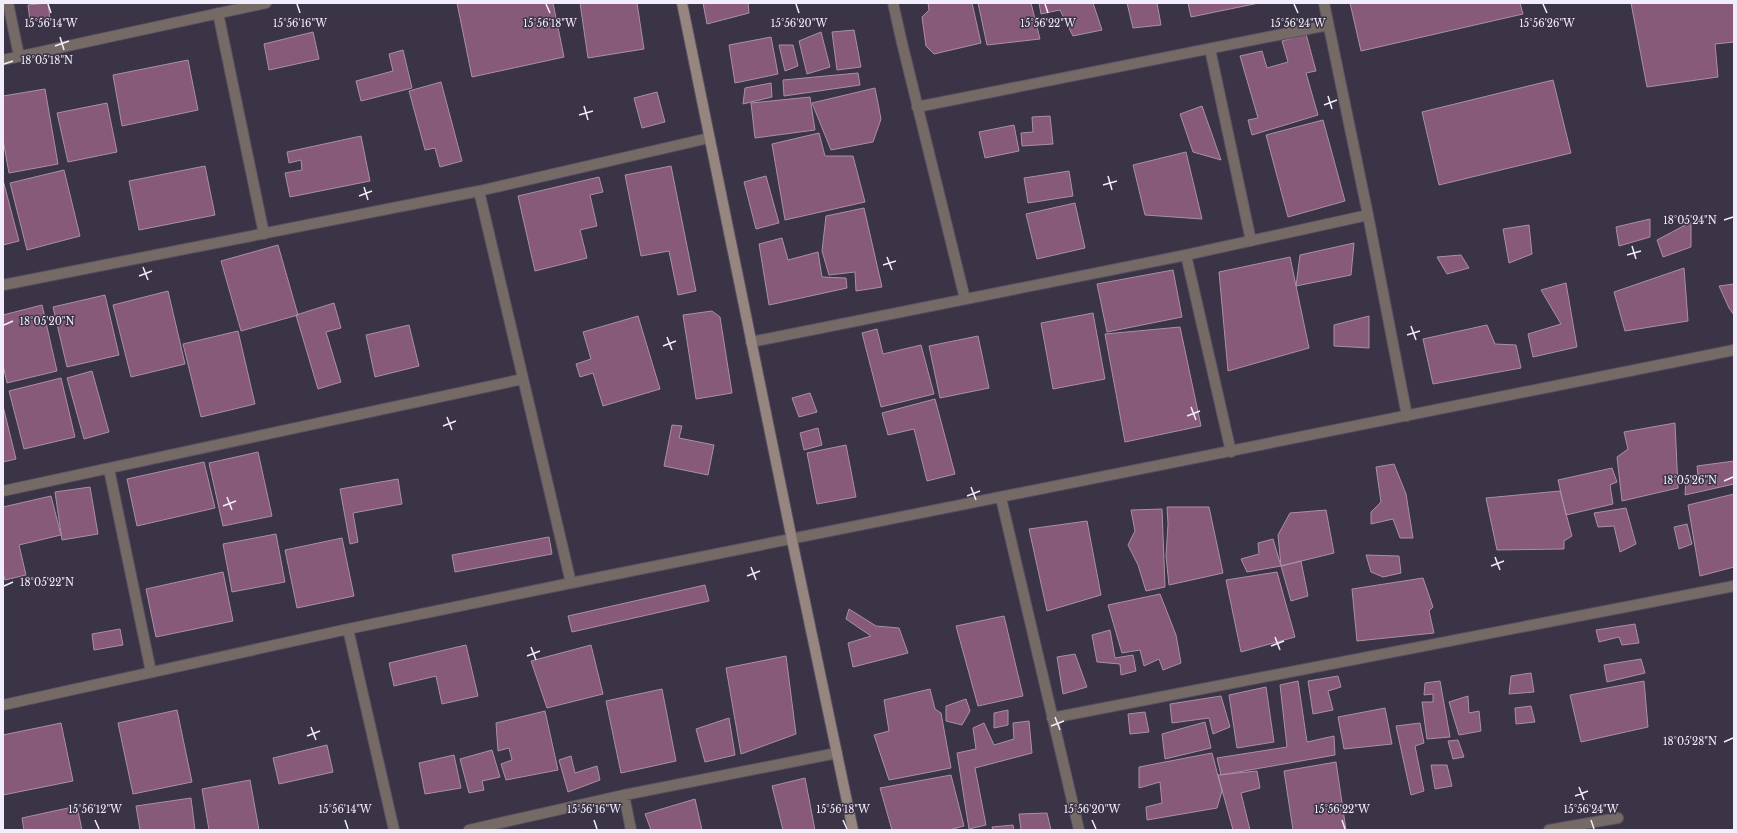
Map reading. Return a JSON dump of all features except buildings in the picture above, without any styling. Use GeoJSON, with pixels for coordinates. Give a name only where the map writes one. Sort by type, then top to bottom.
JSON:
{"type":"FeatureCollection","features":[{"type":"Feature","properties":{"kind":"main road"},"geometry":{"type":"LineString","coordinates":[[682,3],[853,830]]}},
{"type":"Feature","properties":{"kind":"street"},"geometry":{"type":"LineString","coordinates":[[8,3],[19,56]]}},
{"type":"Feature","properties":{"kind":"street"},"geometry":{"type":"LineString","coordinates":[[3,60],[266,3]]}},
{"type":"Feature","properties":{"kind":"street"},"geometry":{"type":"LineString","coordinates":[[894,3],[917,107],[965,299]]}},
{"type":"Feature","properties":{"kind":"street"},"geometry":{"type":"LineString","coordinates":[[1324,3],[1368,215],[1407,416]]}},
{"type":"Feature","properties":{"kind":"street"},"geometry":{"type":"LineString","coordinates":[[218,13],[264,234]]}},
{"type":"Feature","properties":{"kind":"street"},"geometry":{"type":"LineString","coordinates":[[917,107],[1328,25]]}},
{"type":"Feature","properties":{"kind":"street"},"geometry":{"type":"LineString","coordinates":[[1210,49],[1251,241]]}},
{"type":"Feature","properties":{"kind":"street"},"geometry":{"type":"LineString","coordinates":[[3,285],[479,191],[709,138]]}},
{"type":"Feature","properties":{"kind":"street"},"geometry":{"type":"LineString","coordinates":[[479,191],[571,583]]}},
{"type":"Feature","properties":{"kind":"street"},"geometry":{"type":"LineString","coordinates":[[751,342],[1186,255],[1368,215]]}},
{"type":"Feature","properties":{"kind":"street"},"geometry":{"type":"LineString","coordinates":[[1186,255],[1231,452]]}},
{"type":"Feature","properties":{"kind":"street"},"geometry":{"type":"LineString","coordinates":[[3,705],[348,629],[571,583],[792,540],[1734,350]]}},
{"type":"Feature","properties":{"kind":"street"},"geometry":{"type":"LineString","coordinates":[[3,492],[523,379]]}},
{"type":"Feature","properties":{"kind":"street"},"geometry":{"type":"LineString","coordinates":[[109,469],[151,672]]}},
{"type":"Feature","properties":{"kind":"street"},"geometry":{"type":"LineString","coordinates":[[1000,498],[1078,830]]}},
{"type":"Feature","properties":{"kind":"street"},"geometry":{"type":"LineString","coordinates":[[1052,718],[1734,586]]}},
{"type":"Feature","properties":{"kind":"street"},"geometry":{"type":"LineString","coordinates":[[348,629],[394,830]]}},
{"type":"Feature","properties":{"kind":"street"},"geometry":{"type":"LineString","coordinates":[[469,830],[624,795],[837,753]]}},
{"type":"Feature","properties":{"kind":"street"},"geometry":{"type":"LineString","coordinates":[[624,795],[631,830]]}},
{"type":"Feature","properties":{"kind":"street"},"geometry":{"type":"LineString","coordinates":[[1549,830],[1618,818]]}}]}
